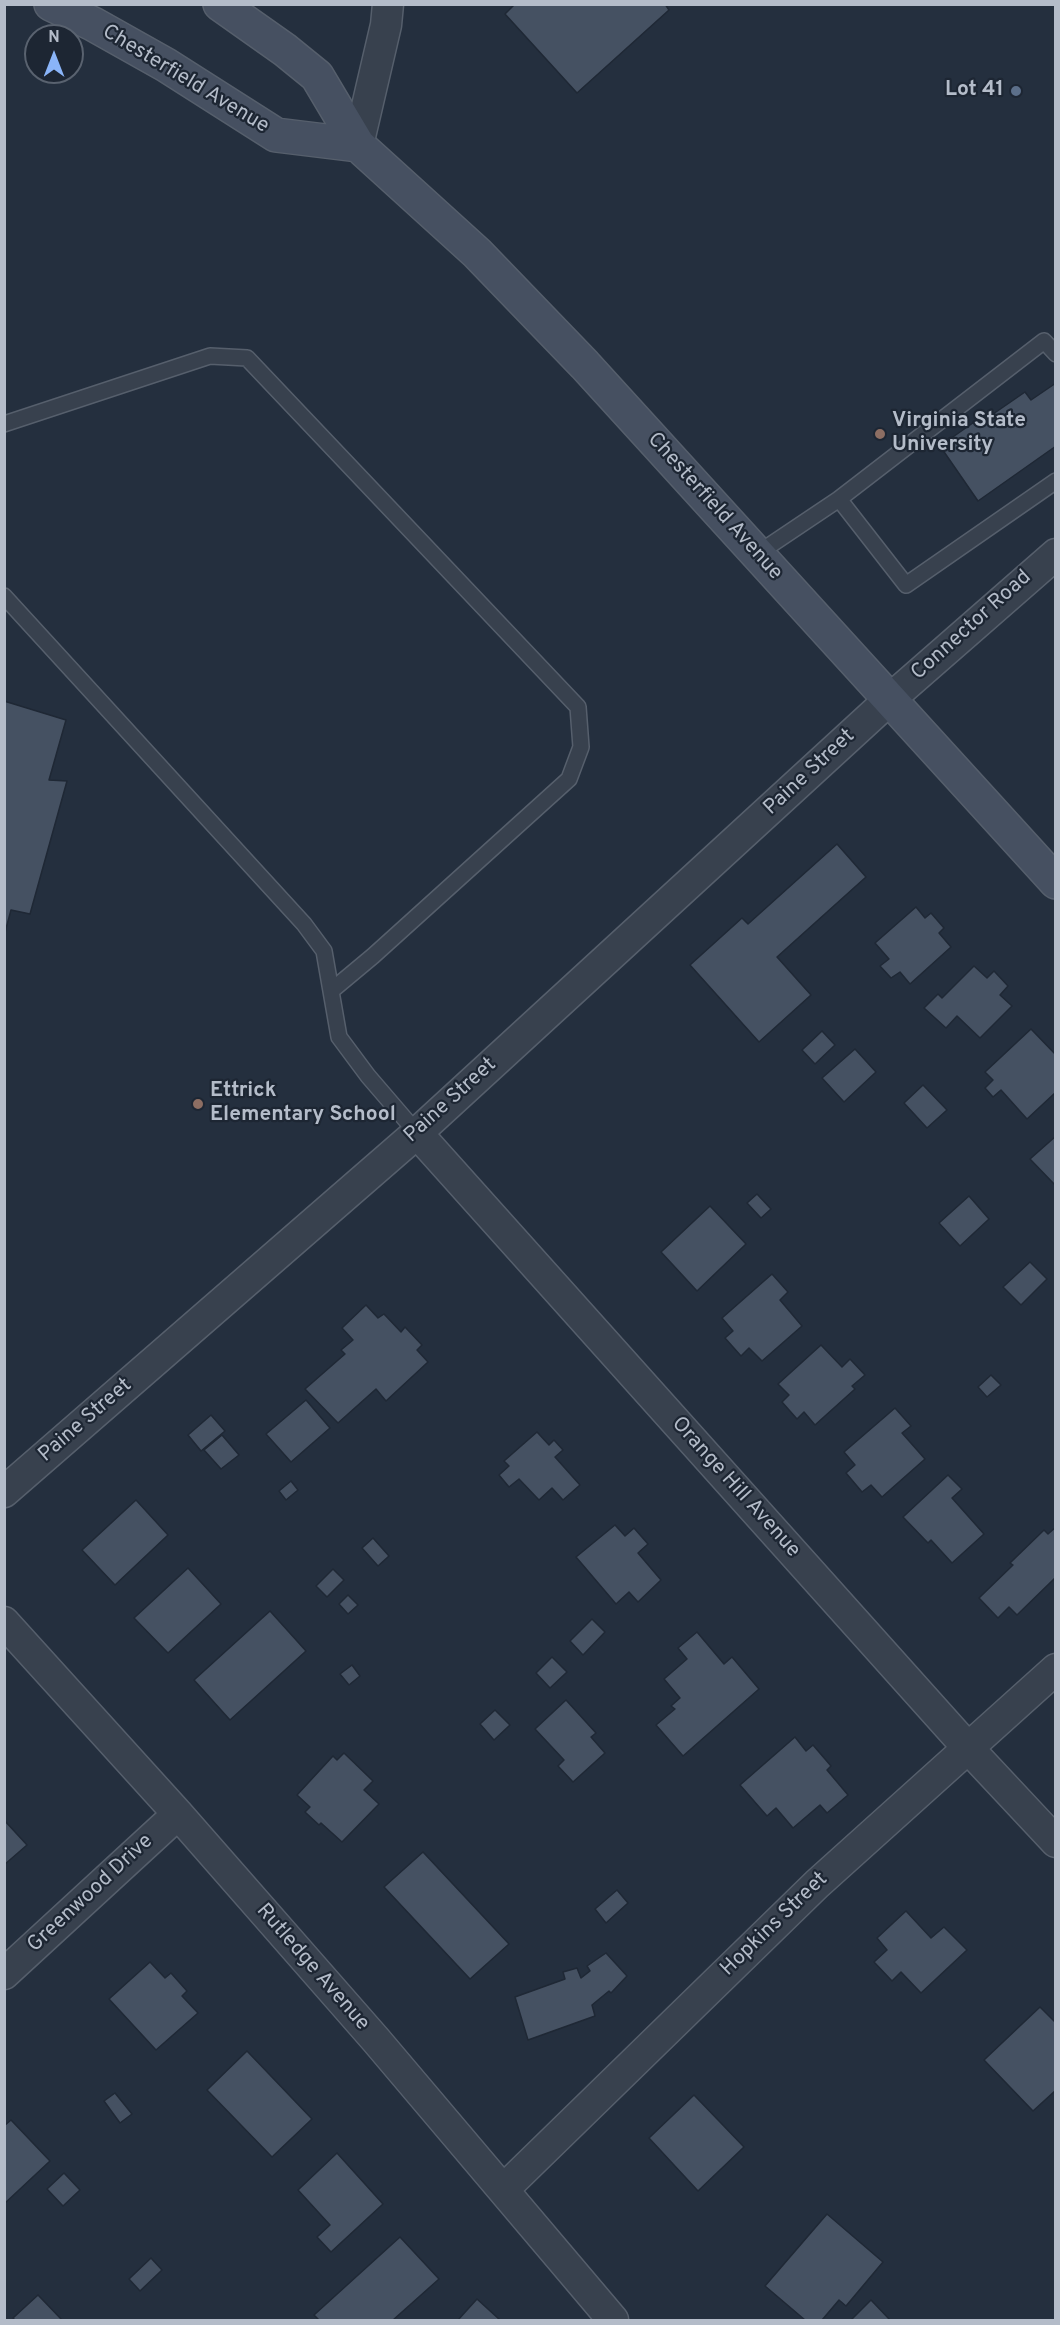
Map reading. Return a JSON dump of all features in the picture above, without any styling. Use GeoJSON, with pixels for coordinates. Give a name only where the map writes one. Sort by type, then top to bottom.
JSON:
{"type":"FeatureCollection","features":[{"type":"Feature","properties":{"kind":"main road","name":"Chesterfield Avenue"},"geometry":{"type":"LineString","coordinates":[[51,4],[93,24],[166,65],[276,135],[358,145]]}},
{"type":"Feature","properties":{"kind":"main road","name":"Chesterfield Avenue"},"geometry":{"type":"LineString","coordinates":[[220,4],[285,50],[316,76],[358,145],[485,261],[585,365],[1056,882]]}},
{"type":"Feature","properties":{"kind":"street"},"geometry":{"type":"LineString","coordinates":[[358,145],[386,25],[388,4]]}},
{"type":"Feature","properties":{"kind":"street","name":"Connector Road"},"geometry":{"type":"LineString","coordinates":[[889,700],[1056,554]]}},
{"type":"Feature","properties":{"kind":"street","name":"Paine Street"},"geometry":{"type":"LineString","coordinates":[[4,1492],[417,1132],[889,700]]}},
{"type":"Feature","properties":{"kind":"street","name":"Orange Hill Avenue"},"geometry":{"type":"LineString","coordinates":[[417,1132],[968,1748],[1056,1842]]}},
{"type":"Feature","properties":{"kind":"street","name":"Rutledge Avenue"},"geometry":{"type":"LineString","coordinates":[[4,1622],[178,1814],[376,2040],[613,2320]]}},
{"type":"Feature","properties":{"kind":"street","name":"Hopkins Street"},"geometry":{"type":"LineString","coordinates":[[503,2190],[817,1884],[1056,1669]]}},
{"type":"Feature","properties":{"kind":"street","name":"Greenwood Drive"},"geometry":{"type":"LineString","coordinates":[[4,1974],[178,1814]]}},
{"type":"Feature","properties":{"kind":"lane"},"geometry":{"type":"LineString","coordinates":[[757,554],[839,499],[1044,341],[1056,354]]}},
{"type":"Feature","properties":{"kind":"lane"},"geometry":{"type":"LineString","coordinates":[[4,424],[210,356],[247,358],[578,707],[581,747],[569,779],[373,956],[331,991]]}},
{"type":"Feature","properties":{"kind":"lane"},"geometry":{"type":"LineString","coordinates":[[839,499],[906,585],[1056,481]]}},
{"type":"Feature","properties":{"kind":"lane"},"geometry":{"type":"LineString","coordinates":[[4,596],[304,924],[324,951],[339,1037],[368,1076],[417,1132]]}},
{"type":"Feature","properties":{"kind":"building"},"geometry":{"type":"Polygon","coordinates":[[[515,4],[665,4],[669,10],[577,93],[505,14],[515,4]]]}},
{"type":"Feature","properties":{"kind":"building"},"geometry":{"type":"Polygon","coordinates":[[[1056,383],[1056,446],[978,501],[940,446],[980,418],[983,421],[1025,392],[1031,400],[1056,383]]]}},
{"type":"Feature","properties":{"kind":"building"},"geometry":{"type":"Polygon","coordinates":[[[4,701],[66,720],[49,780],[67,781],[30,914],[11,910],[4,936],[4,701]]]}},
{"type":"Feature","properties":{"kind":"building"},"geometry":{"type":"Polygon","coordinates":[[[837,844],[866,877],[777,957],[811,995],[759,1042],[690,965],[742,918],[748,924],[837,844]]]}},
{"type":"Feature","properties":{"kind":"building"},"geometry":{"type":"Polygon","coordinates":[[[916,907],[925,918],[931,913],[944,928],[939,933],[951,947],[910,984],[900,972],[891,978],[880,966],[889,959],[875,943],[916,907]]]}},
{"type":"Feature","properties":{"kind":"building"},"geometry":{"type":"Polygon","coordinates":[[[974,966],[987,978],[994,971],[1008,986],[1000,995],[1012,1006],[980,1038],[957,1016],[946,1028],[924,1008],[938,994],[942,998],[974,966]]]}},
{"type":"Feature","properties":{"kind":"building"},"geometry":{"type":"Polygon","coordinates":[[[1031,1029],[1056,1055],[1056,1092],[1027,1119],[1001,1090],[993,1097],[985,1088],[993,1080],[985,1072],[1031,1029]]]}},
{"type":"Feature","properties":{"kind":"building"},"geometry":{"type":"Polygon","coordinates":[[[822,1031],[835,1045],[815,1064],[802,1050],[822,1031]]]}},
{"type":"Feature","properties":{"kind":"building"},"geometry":{"type":"Polygon","coordinates":[[[855,1049],[876,1072],[844,1102],[822,1078],[855,1049]]]}},
{"type":"Feature","properties":{"kind":"building"},"geometry":{"type":"Polygon","coordinates":[[[923,1085],[947,1110],[927,1128],[904,1103],[923,1085]]]}},
{"type":"Feature","properties":{"kind":"building"},"geometry":{"type":"Polygon","coordinates":[[[1056,1136],[1056,1186],[1030,1159],[1056,1136]]]}},
{"type":"Feature","properties":{"kind":"building"},"geometry":{"type":"Polygon","coordinates":[[[757,1194],[771,1209],[761,1218],[747,1203],[757,1194]]]}},
{"type":"Feature","properties":{"kind":"building"},"geometry":{"type":"Polygon","coordinates":[[[969,1196],[989,1219],[960,1246],[939,1223],[969,1196]]]}},
{"type":"Feature","properties":{"kind":"building"},"geometry":{"type":"Polygon","coordinates":[[[710,1206],[746,1244],[697,1291],[661,1252],[710,1206]]]}},
{"type":"Feature","properties":{"kind":"building"},"geometry":{"type":"Polygon","coordinates":[[[1030,1262],[1047,1279],[1021,1305],[1003,1287],[1030,1262]]]}},
{"type":"Feature","properties":{"kind":"building"},"geometry":{"type":"Polygon","coordinates":[[[772,1274],[788,1292],[780,1300],[802,1326],[762,1361],[749,1348],[741,1356],[725,1338],[733,1331],[722,1318],[772,1274]]]}},
{"type":"Feature","properties":{"kind":"building"},"geometry":{"type":"Polygon","coordinates":[[[366,1305],[378,1318],[384,1314],[401,1332],[405,1327],[422,1345],[417,1350],[428,1362],[386,1401],[376,1389],[338,1423],[305,1389],[345,1354],[341,1350],[353,1340],[342,1328],[366,1305]]]}},
{"type":"Feature","properties":{"kind":"building"},"geometry":{"type":"Polygon","coordinates":[[[821,1345],[842,1367],[850,1359],[865,1375],[852,1386],[855,1389],[815,1425],[804,1412],[797,1419],[782,1402],[789,1395],[778,1384],[821,1345]]]}},
{"type":"Feature","properties":{"kind":"building"},"geometry":{"type":"Polygon","coordinates":[[[991,1375],[1001,1385],[987,1397],[978,1387],[991,1375]]]}},
{"type":"Feature","properties":{"kind":"building"},"geometry":{"type":"Polygon","coordinates":[[[306,1400],[330,1428],[291,1462],[266,1434],[306,1400]]]}},
{"type":"Feature","properties":{"kind":"building"},"geometry":{"type":"Polygon","coordinates":[[[895,1408],[911,1426],[902,1433],[925,1459],[882,1497],[871,1485],[862,1492],[846,1473],[855,1465],[844,1452],[895,1408]]]}},
{"type":"Feature","properties":{"kind":"building"},"geometry":{"type":"Polygon","coordinates":[[[211,1415],[225,1431],[201,1451],[188,1435],[211,1415]]]}},
{"type":"Feature","properties":{"kind":"building"},"geometry":{"type":"Polygon","coordinates":[[[537,1432],[549,1445],[554,1440],[563,1450],[555,1457],[580,1485],[563,1500],[552,1488],[539,1500],[519,1479],[509,1487],[499,1475],[509,1466],[504,1461],[537,1432]]]}},
{"type":"Feature","properties":{"kind":"building"},"geometry":{"type":"Polygon","coordinates":[[[222,1435],[239,1455],[221,1469],[204,1450],[222,1435]]]}},
{"type":"Feature","properties":{"kind":"building"},"geometry":{"type":"Polygon","coordinates":[[[948,1475],[962,1489],[952,1498],[984,1534],[952,1563],[931,1540],[928,1543],[903,1517],[948,1475]]]}},
{"type":"Feature","properties":{"kind":"building"},"geometry":{"type":"Polygon","coordinates":[[[291,1481],[298,1490],[286,1500],[279,1491],[291,1481]]]}},
{"type":"Feature","properties":{"kind":"building"},"geometry":{"type":"Polygon","coordinates":[[[136,1500],[168,1535],[115,1585],[82,1550],[136,1500]]]}},
{"type":"Feature","properties":{"kind":"building"},"geometry":{"type":"Polygon","coordinates":[[[615,1525],[625,1536],[634,1528],[648,1544],[638,1553],[661,1580],[638,1602],[629,1592],[616,1604],[576,1557],[615,1525]]]}},
{"type":"Feature","properties":{"kind":"building"},"geometry":{"type":"Polygon","coordinates":[[[1056,1527],[1056,1577],[1017,1615],[1009,1607],[998,1618],[979,1598],[1044,1530],[1048,1534],[1056,1527]]]}},
{"type":"Feature","properties":{"kind":"building"},"geometry":{"type":"Polygon","coordinates":[[[373,1538],[389,1556],[378,1566],[362,1548],[373,1538]]]}},
{"type":"Feature","properties":{"kind":"building"},"geometry":{"type":"Polygon","coordinates":[[[188,1568],[221,1604],[168,1653],[134,1618],[188,1568]]]}},
{"type":"Feature","properties":{"kind":"building"},"geometry":{"type":"Polygon","coordinates":[[[333,1569],[344,1580],[327,1597],[316,1586],[333,1569]]]}},
{"type":"Feature","properties":{"kind":"building"},"geometry":{"type":"Polygon","coordinates":[[[348,1595],[358,1605],[348,1614],[339,1604],[348,1595]]]}},
{"type":"Feature","properties":{"kind":"building"},"geometry":{"type":"Polygon","coordinates":[[[270,1611],[306,1651],[230,1720],[194,1680],[270,1611]]]}},
{"type":"Feature","properties":{"kind":"building"},"geometry":{"type":"Polygon","coordinates":[[[592,1619],[605,1632],[583,1655],[570,1641],[592,1619]]]}},
{"type":"Feature","properties":{"kind":"building"},"geometry":{"type":"Polygon","coordinates":[[[697,1632],[724,1664],[732,1657],[759,1689],[683,1756],[656,1725],[675,1709],[671,1706],[680,1698],[664,1679],[687,1659],[678,1648],[697,1632]]]}},
{"type":"Feature","properties":{"kind":"building"},"geometry":{"type":"Polygon","coordinates":[[[552,1657],[567,1672],[550,1688],[536,1673],[552,1657]]]}},
{"type":"Feature","properties":{"kind":"building"},"geometry":{"type":"Polygon","coordinates":[[[352,1665],[360,1676],[349,1685],[340,1674],[352,1665]]]}},
{"type":"Feature","properties":{"kind":"building"},"geometry":{"type":"Polygon","coordinates":[[[566,1700],[596,1733],[591,1737],[605,1753],[573,1782],[558,1766],[564,1760],[535,1729],[566,1700]]]}},
{"type":"Feature","properties":{"kind":"building"},"geometry":{"type":"Polygon","coordinates":[[[495,1710],[510,1725],[494,1740],[480,1724],[495,1710]]]}},
{"type":"Feature","properties":{"kind":"building"},"geometry":{"type":"Polygon","coordinates":[[[795,1737],[806,1751],[813,1745],[831,1766],[827,1770],[848,1795],[827,1813],[820,1805],[793,1828],[776,1808],[767,1816],[740,1785],[795,1737]]]}},
{"type":"Feature","properties":{"kind":"building"},"geometry":{"type":"Polygon","coordinates":[[[344,1753],[373,1781],[364,1790],[379,1804],[342,1842],[305,1812],[310,1807],[297,1795],[333,1756],[337,1760],[344,1753]]]}},
{"type":"Feature","properties":{"kind":"building"},"geometry":{"type":"Polygon","coordinates":[[[4,1820],[27,1845],[4,1865],[4,1820]]]}},
{"type":"Feature","properties":{"kind":"building"},"geometry":{"type":"Polygon","coordinates":[[[423,1852],[509,1944],[470,1979],[384,1887],[423,1852]]]}},
{"type":"Feature","properties":{"kind":"building"},"geometry":{"type":"Polygon","coordinates":[[[617,1890],[628,1903],[606,1923],[595,1909],[617,1890]]]}},
{"type":"Feature","properties":{"kind":"building"},"geometry":{"type":"Polygon","coordinates":[[[906,1911],[931,1938],[944,1927],[967,1950],[921,1993],[901,1972],[892,1981],[874,1962],[887,1950],[877,1938],[906,1911]]]}},
{"type":"Feature","properties":{"kind":"building"},"geometry":{"type":"Polygon","coordinates":[[[606,1953],[627,1976],[611,1993],[609,1991],[592,2005],[595,2016],[528,2040],[515,1997],[565,1979],[563,1972],[577,1968],[581,1978],[590,1971],[587,1966],[606,1953]]]}},
{"type":"Feature","properties":{"kind":"building"},"geometry":{"type":"Polygon","coordinates":[[[150,1962],[165,1978],[171,1973],[187,1991],[182,1996],[198,2013],[156,2050],[109,1999],[150,1962]]]}},
{"type":"Feature","properties":{"kind":"building"},"geometry":{"type":"Polygon","coordinates":[[[1040,2007],[1056,2023],[1056,2090],[1033,2111],[984,2060],[1040,2007]]]}},
{"type":"Feature","properties":{"kind":"building"},"geometry":{"type":"Polygon","coordinates":[[[247,2051],[312,2119],[272,2157],[207,2090],[247,2051]]]}},
{"type":"Feature","properties":{"kind":"building"},"geometry":{"type":"Polygon","coordinates":[[[115,2093],[132,2114],[120,2123],[104,2101],[115,2093]]]}},
{"type":"Feature","properties":{"kind":"building"},"geometry":{"type":"Polygon","coordinates":[[[694,2095],[744,2147],[698,2191],[649,2138],[694,2095]]]}},
{"type":"Feature","properties":{"kind":"building"},"geometry":{"type":"Polygon","coordinates":[[[11,2120],[50,2161],[4,2204],[4,2126],[11,2120]]]}},
{"type":"Feature","properties":{"kind":"building"},"geometry":{"type":"Polygon","coordinates":[[[337,2153],[383,2204],[331,2252],[317,2237],[330,2225],[298,2190],[337,2153]]]}},
{"type":"Feature","properties":{"kind":"building"},"geometry":{"type":"Polygon","coordinates":[[[64,2173],[80,2190],[63,2206],[47,2189],[64,2173]]]}},
{"type":"Feature","properties":{"kind":"building"},"geometry":{"type":"Polygon","coordinates":[[[827,2214],[883,2262],[846,2306],[839,2300],[822,2320],[805,2320],[765,2286],[827,2214]]]}},
{"type":"Feature","properties":{"kind":"building"},"geometry":{"type":"Polygon","coordinates":[[[400,2237],[439,2279],[393,2320],[319,2320],[314,2315],[400,2237]]]}},
{"type":"Feature","properties":{"kind":"building"},"geometry":{"type":"Polygon","coordinates":[[[151,2258],[162,2270],[140,2291],[129,2279],[151,2258]]]}},
{"type":"Feature","properties":{"kind":"building"},"geometry":{"type":"Polygon","coordinates":[[[38,2295],[62,2320],[15,2320],[13,2318],[38,2295]]]}},
{"type":"Feature","properties":{"kind":"building"},"geometry":{"type":"Polygon","coordinates":[[[477,2299],[500,2320],[458,2320],[477,2299]]]}},
{"type":"Feature","properties":{"kind":"building"},"geometry":{"type":"Polygon","coordinates":[[[871,2300],[890,2320],[851,2320],[871,2300]]]}},
{"type":"Feature","properties":{"kind":"place","name":"Lot 41"},"geometry":{"type":"Point","coordinates":[1016,91]}},
{"type":"Feature","properties":{"kind":"place","name":"Virginia State University"},"geometry":{"type":"Point","coordinates":[880,434]}},
{"type":"Feature","properties":{"kind":"place","name":"Ettrick Elementary School"},"geometry":{"type":"Point","coordinates":[198,1104]}}]}
